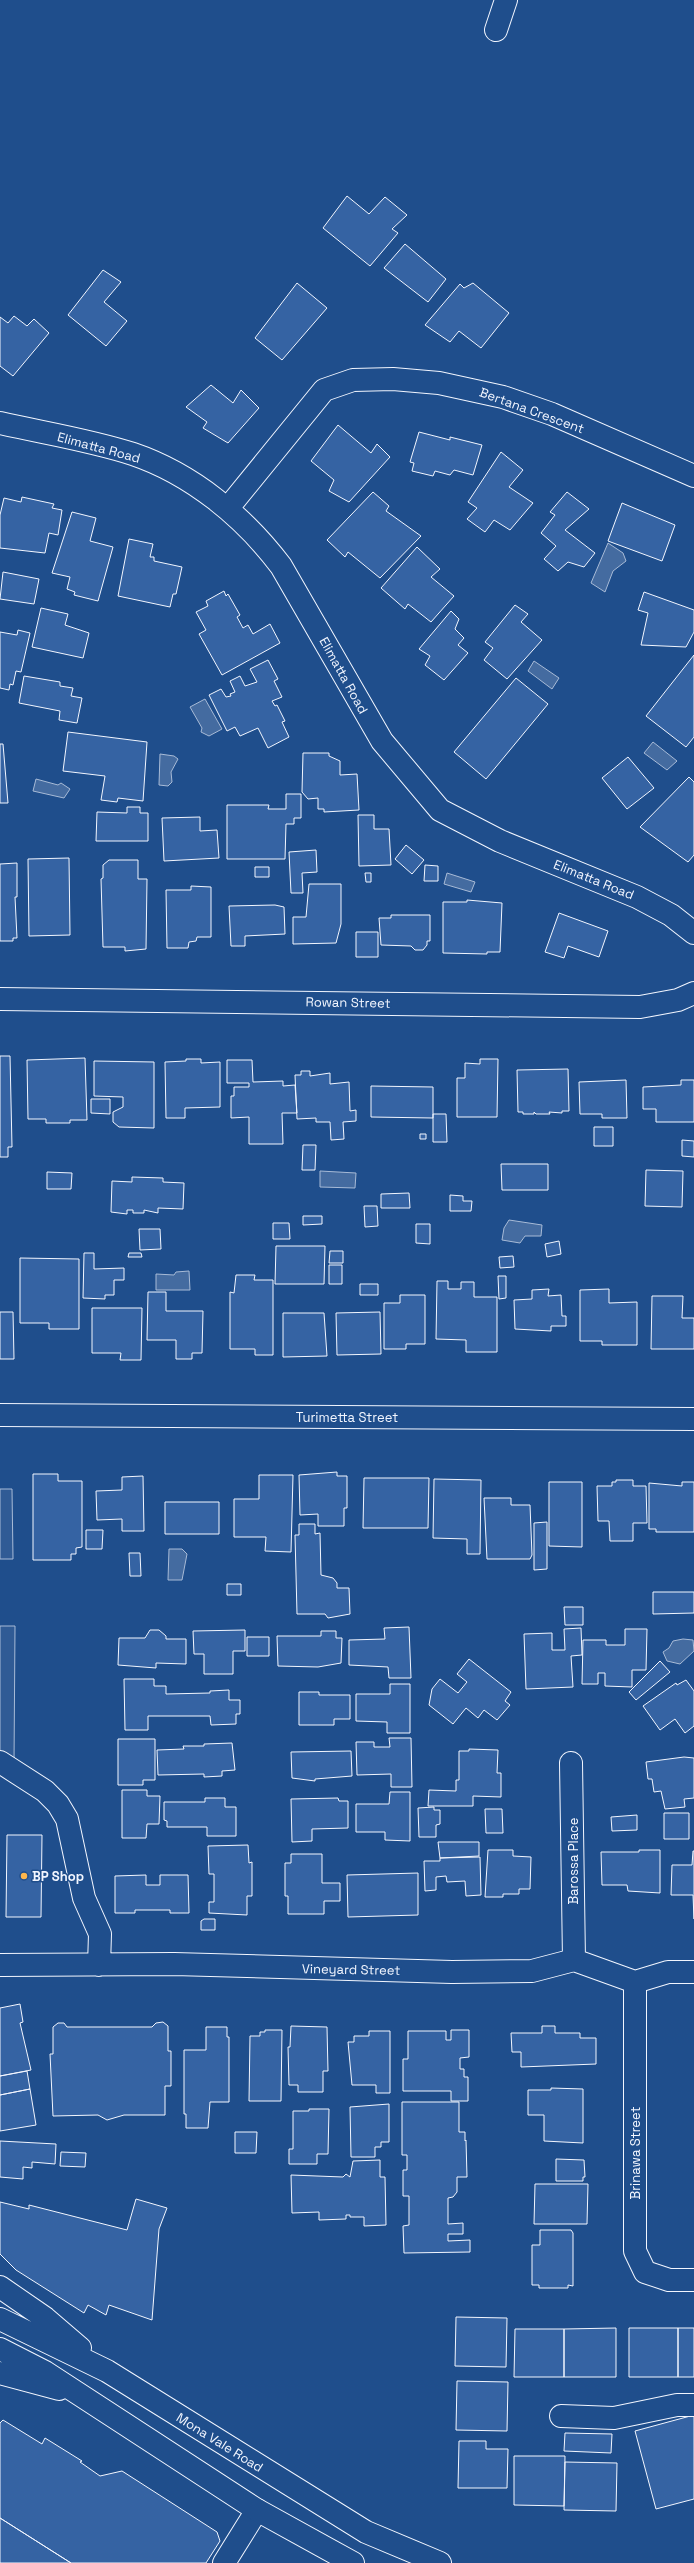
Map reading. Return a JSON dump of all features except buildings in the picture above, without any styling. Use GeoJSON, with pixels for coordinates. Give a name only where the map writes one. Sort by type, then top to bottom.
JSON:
{"type":"FeatureCollection","features":[{"type":"Feature","properties":{"kind":"main road"},"geometry":{"type":"LineString","coordinates":[[496,30],[506,0]]}},
{"type":"Feature","properties":{"kind":"main road","name":"Bertana Crescent"},"geometry":{"type":"LineString","coordinates":[[228,508],[324,390],[353,380],[393,379],[438,383],[503,397],[552,414],[694,476]]}},
{"type":"Feature","properties":{"kind":"main road","name":"Elimatta Road"},"geometry":{"type":"LineString","coordinates":[[0,423],[132,454],[198,487],[228,508],[266,546],[281,566],[382,741],[440,810],[500,841],[637,897],[671,915],[694,933]]}},
{"type":"Feature","properties":{"kind":"main road","name":"Rowan Street"},"geometry":{"type":"LineString","coordinates":[[0,999],[640,1007],[666,1003],[694,993]]}},
{"type":"Feature","properties":{"kind":"main road","name":"Turimetta Street"},"geometry":{"type":"LineString","coordinates":[[0,1415],[694,1419]]}},
{"type":"Feature","properties":{"kind":"main road"},"geometry":{"type":"LineString","coordinates":[[0,1762],[45,1791],[58,1804],[67,1818],[84,1898],[100,1934],[99,1965]]}},
{"type":"Feature","properties":{"kind":"main road","name":"Barossa Place"},"geometry":{"type":"LineString","coordinates":[[570,1763],[574,1960]]}},
{"type":"Feature","properties":{"kind":"main road"},"geometry":{"type":"LineString","coordinates":[[574,1960],[635,1982],[668,1972],[694,1972]]}},
{"type":"Feature","properties":{"kind":"main road","name":"Vineyard Street"},"geometry":{"type":"LineString","coordinates":[[0,1965],[174,1964],[452,1972],[532,1971],[574,1960]]}},
{"type":"Feature","properties":{"kind":"main road","name":"Brinawa Street"},"geometry":{"type":"LineString","coordinates":[[635,1982],[635,2251],[645,2272],[670,2280],[694,2280]]}},
{"type":"Feature","properties":{"kind":"main road"},"geometry":{"type":"LineString","coordinates":[[0,2287],[45,2318],[106,2372]]}},
{"type":"Feature","properties":{"kind":"main road","name":"Mona Vale Road"},"geometry":{"type":"LineString","coordinates":[[0,2320],[106,2372],[343,2519],[406,2550],[440,2563]]}},
{"type":"Feature","properties":{"kind":"main road"},"geometry":{"type":"LineString","coordinates":[[0,2349],[34,2366],[257,2510],[353,2563]]}},
{"type":"Feature","properties":{"kind":"main road"},"geometry":{"type":"LineString","coordinates":[[0,2373],[78,2394]]}},
{"type":"Feature","properties":{"kind":"main road"},"geometry":{"type":"LineString","coordinates":[[561,2416],[614,2418],[677,2405],[694,2404]]}},
{"type":"Feature","properties":{"kind":"main road"},"geometry":{"type":"LineString","coordinates":[[224,2563],[257,2510]]}},
{"type":"Feature","properties":{"kind":"shaded area"},"geometry":{"type":"Polygon","coordinates":[[[608,543],[623,553],[626,561],[613,571],[605,592],[591,583],[608,543]]]}},
{"type":"Feature","properties":{"kind":"shaded area"},"geometry":{"type":"Polygon","coordinates":[[[534,661],[559,678],[552,689],[528,671],[534,661]]]}},
{"type":"Feature","properties":{"kind":"shaded area"},"geometry":{"type":"Polygon","coordinates":[[[205,699],[222,729],[209,736],[201,732],[202,728],[190,707],[205,699]]]}},
{"type":"Feature","properties":{"kind":"shaded area"},"geometry":{"type":"Polygon","coordinates":[[[653,742],[677,761],[667,770],[644,753],[653,742]]]}},
{"type":"Feature","properties":{"kind":"shaded area"},"geometry":{"type":"Polygon","coordinates":[[[160,754],[174,756],[178,759],[171,772],[172,782],[168,786],[159,785],[160,754]]]}},
{"type":"Feature","properties":{"kind":"shaded area"},"geometry":{"type":"Polygon","coordinates":[[[36,779],[58,785],[61,783],[70,789],[64,798],[33,791],[36,779]]]}},
{"type":"Feature","properties":{"kind":"shaded area"},"geometry":{"type":"Polygon","coordinates":[[[447,873],[475,882],[471,892],[444,884],[447,873]]]}},
{"type":"Feature","properties":{"kind":"shaded area"},"geometry":{"type":"Polygon","coordinates":[[[320,1171],[356,1173],[355,1188],[320,1187],[320,1171]]]}},
{"type":"Feature","properties":{"kind":"shaded area"},"geometry":{"type":"Polygon","coordinates":[[[509,1220],[542,1225],[541,1236],[525,1236],[520,1243],[502,1240],[504,1228],[509,1220]]]}},
{"type":"Feature","properties":{"kind":"shaded area"},"geometry":{"type":"Polygon","coordinates":[[[189,1271],[190,1290],[156,1290],[156,1274],[174,1275],[176,1272],[189,1271]]]}},
{"type":"Feature","properties":{"kind":"shaded area"},"geometry":{"type":"Polygon","coordinates":[[[0,1489],[12,1489],[13,1559],[0,1559],[0,1489]]]}},
{"type":"Feature","properties":{"kind":"shaded area"},"geometry":{"type":"Polygon","coordinates":[[[169,1549],[182,1549],[187,1554],[182,1580],[168,1580],[169,1549]]]}},
{"type":"Feature","properties":{"kind":"shaded area"},"geometry":{"type":"Polygon","coordinates":[[[0,1626],[15,1626],[14,1763],[0,1774],[0,1626]]]}},
{"type":"Feature","properties":{"kind":"shaded area"},"geometry":{"type":"Polygon","coordinates":[[[683,1639],[693,1640],[694,1651],[680,1664],[667,1661],[663,1652],[669,1648],[673,1641],[683,1639]]]}},
{"type":"Feature","properties":{"kind":"place","name":"BP Shop"},"geometry":{"type":"Point","coordinates":[24,1876]}}]}
